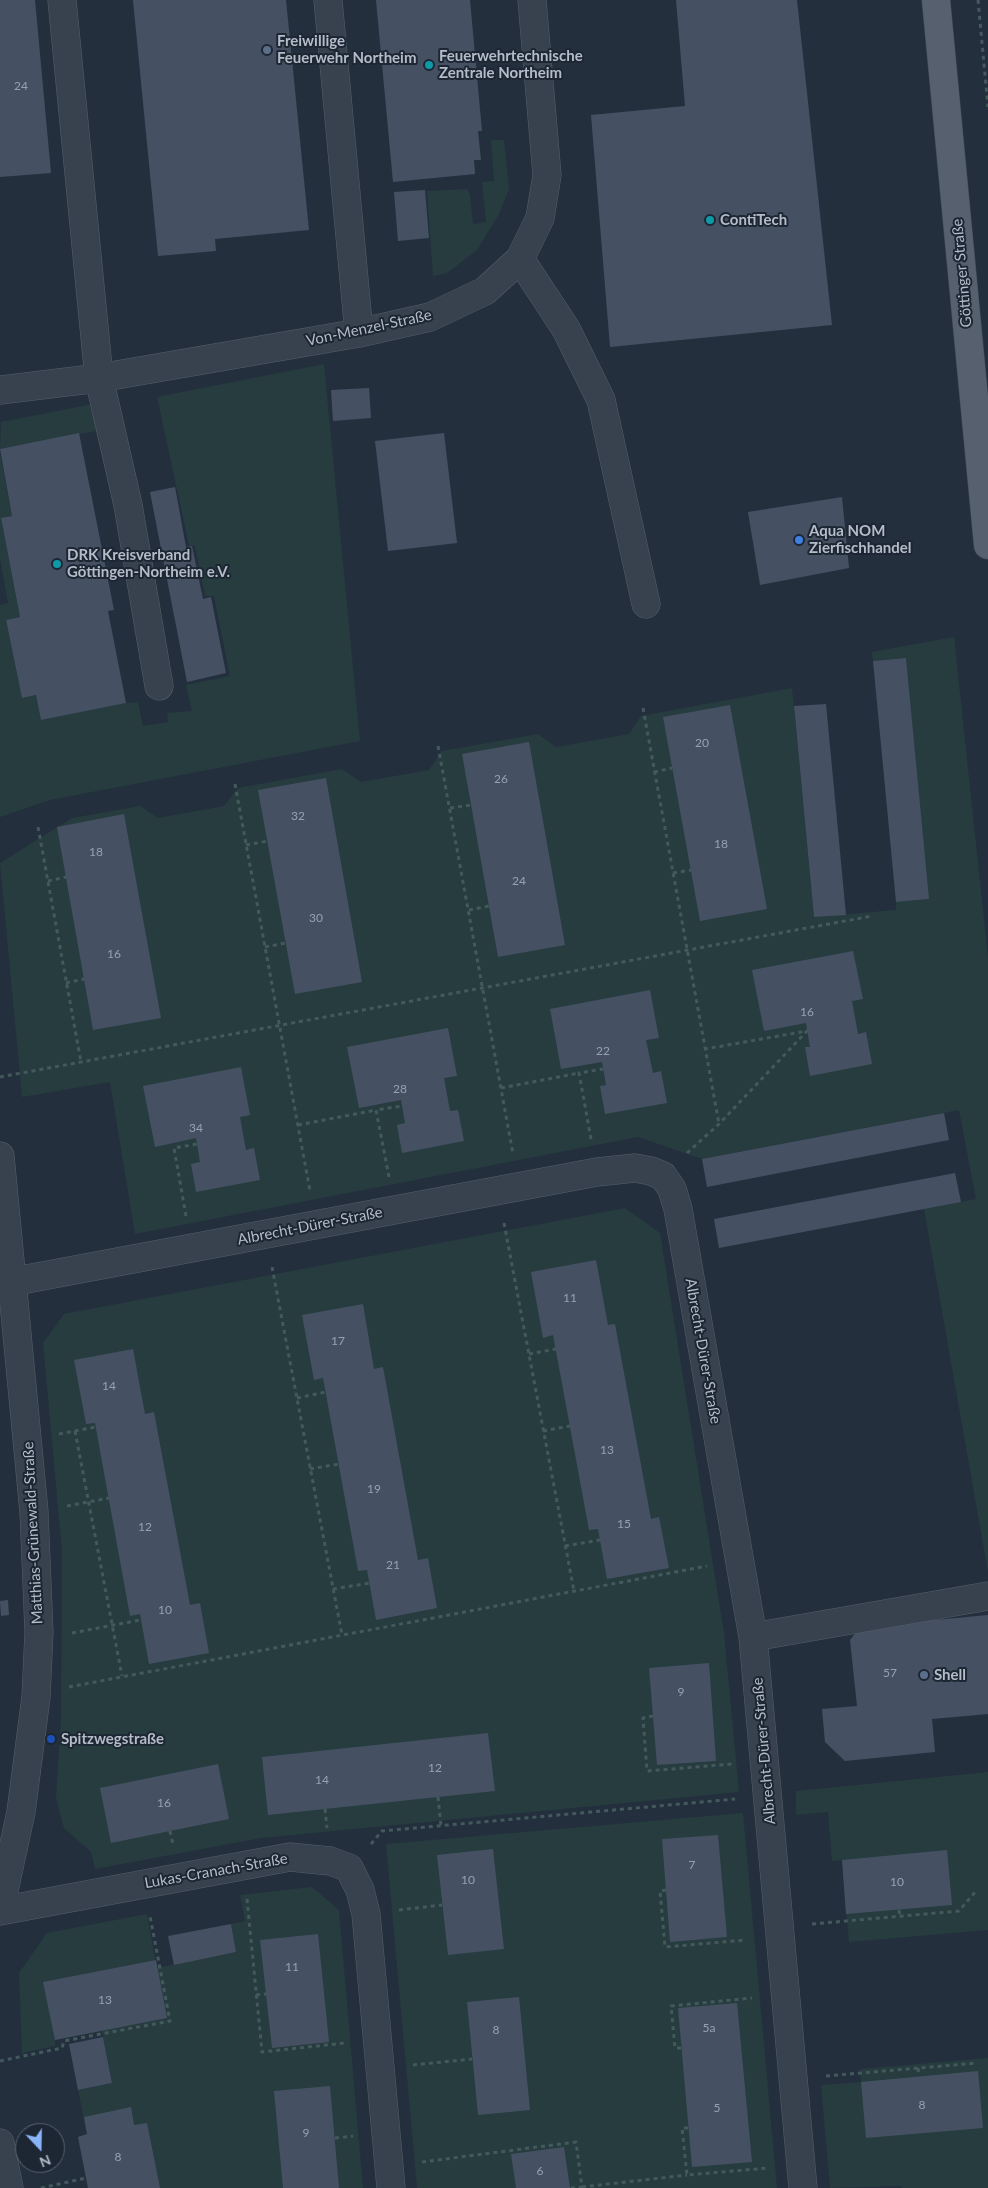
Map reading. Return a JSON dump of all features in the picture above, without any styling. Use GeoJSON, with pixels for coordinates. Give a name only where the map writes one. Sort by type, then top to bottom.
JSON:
{"type":"FeatureCollection","features":[{"type":"Feature","properties":{"kind":"main road","name":"Göttinger Straße"},"geometry":{"type":"LineString","coordinates":[[936,0],[988,545]]}},
{"type":"Feature","properties":{"kind":"street"},"geometry":{"type":"LineString","coordinates":[[62,0],[99,378],[128,505],[159,686]]}},
{"type":"Feature","properties":{"kind":"street"},"geometry":{"type":"LineString","coordinates":[[328,0],[359,333]]}},
{"type":"Feature","properties":{"kind":"street","name":"Von-Menzel-Straße"},"geometry":{"type":"LineString","coordinates":[[0,390],[99,378],[359,333],[430,317],[485,291],[520,259],[540,218],[547,175],[532,0]]}},
{"type":"Feature","properties":{"kind":"street"},"geometry":{"type":"LineString","coordinates":[[520,259],[566,329],[601,400],[646,604]]}},
{"type":"Feature","properties":{"kind":"street","name":"Matthias-Grünewald-Straße"},"geometry":{"type":"LineString","coordinates":[[0,1156],[6,1283],[34,1512],[39,1632],[36,1697],[21,1812],[0,1910]]}},
{"type":"Feature","properties":{"kind":"street","name":"Albrecht-Dürer-Straße"},"geometry":{"type":"LineString","coordinates":[[6,1283],[597,1172],[635,1168],[651,1171],[663,1176],[672,1189],[678,1209],[753,1637],[802,2176]]}},
{"type":"Feature","properties":{"kind":"street"},"geometry":{"type":"LineString","coordinates":[[753,1637],[988,1596]]}},
{"type":"Feature","properties":{"kind":"street","name":"Lukas-Cranach-Straße"},"geometry":{"type":"LineString","coordinates":[[0,1910],[290,1856],[330,1860],[348,1868]]}},
{"type":"Feature","properties":{"kind":"street"},"geometry":{"type":"LineString","coordinates":[[348,1868],[360,1890],[366,1914],[390,2177]]}},
{"type":"Feature","properties":{"kind":"street"},"geometry":{"type":"LineString","coordinates":[[0,2144],[9,2188]]}},
{"type":"Feature","properties":{"kind":"path"},"geometry":{"type":"LineString","coordinates":[[978,0],[988,107]]}},
{"type":"Feature","properties":{"kind":"path"},"geometry":{"type":"LineString","coordinates":[[643,708],[719,1124]]}},
{"type":"Feature","properties":{"kind":"path"},"geometry":{"type":"LineString","coordinates":[[438,746],[501,1088],[509,1189],[529,1354],[574,1591]]}},
{"type":"Feature","properties":{"kind":"path"},"geometry":{"type":"LineString","coordinates":[[654,772],[672,768]]}},
{"type":"Feature","properties":{"kind":"path"},"geometry":{"type":"LineString","coordinates":[[236,784],[317,1225]]}},
{"type":"Feature","properties":{"kind":"path"},"geometry":{"type":"LineString","coordinates":[[450,808],[471,805]]}},
{"type":"Feature","properties":{"kind":"path"},"geometry":{"type":"LineString","coordinates":[[38,827],[81,1062]]}},
{"type":"Feature","properties":{"kind":"path"},"geometry":{"type":"LineString","coordinates":[[246,845],[268,841]]}},
{"type":"Feature","properties":{"kind":"path"},"geometry":{"type":"LineString","coordinates":[[673,873],[691,870]]}},
{"type":"Feature","properties":{"kind":"path"},"geometry":{"type":"LineString","coordinates":[[48,881],[66,877]]}},
{"type":"Feature","properties":{"kind":"path"},"geometry":{"type":"LineString","coordinates":[[469,910],[489,906]]}},
{"type":"Feature","properties":{"kind":"path"},"geometry":{"type":"LineString","coordinates":[[0,1077],[872,916]]}},
{"type":"Feature","properties":{"kind":"path"},"geometry":{"type":"LineString","coordinates":[[265,947],[286,943]]}},
{"type":"Feature","properties":{"kind":"path"},"geometry":{"type":"LineString","coordinates":[[66,982],[84,979]]}},
{"type":"Feature","properties":{"kind":"path"},"geometry":{"type":"LineString","coordinates":[[663,1176],[719,1124],[807,1031],[705,1050]]}},
{"type":"Feature","properties":{"kind":"path"},"geometry":{"type":"LineString","coordinates":[[501,1088],[603,1069]]}},
{"type":"Feature","properties":{"kind":"path"},"geometry":{"type":"LineString","coordinates":[[579,1073],[597,1172]]}},
{"type":"Feature","properties":{"kind":"path"},"geometry":{"type":"LineString","coordinates":[[298,1125],[402,1106]]}},
{"type":"Feature","properties":{"kind":"path"},"geometry":{"type":"LineString","coordinates":[[376,1110],[395,1210]]}},
{"type":"Feature","properties":{"kind":"path"},"geometry":{"type":"LineString","coordinates":[[192,1248],[174,1148],[197,1144]]}},
{"type":"Feature","properties":{"kind":"path"},"geometry":{"type":"LineString","coordinates":[[266,1234],[342,1635]]}},
{"type":"Feature","properties":{"kind":"path"},"geometry":{"type":"LineString","coordinates":[[529,1354],[556,1349]]}},
{"type":"Feature","properties":{"kind":"path"},"geometry":{"type":"LineString","coordinates":[[297,1398],[326,1392]]}},
{"type":"Feature","properties":{"kind":"path"},"geometry":{"type":"LineString","coordinates":[[543,1431],[570,1426]]}},
{"type":"Feature","properties":{"kind":"path"},"geometry":{"type":"LineString","coordinates":[[75,1431],[122,1676]]}},
{"type":"Feature","properties":{"kind":"path"},"geometry":{"type":"LineString","coordinates":[[310,1468],[339,1464]]}},
{"type":"Feature","properties":{"kind":"path"},"geometry":{"type":"LineString","coordinates":[[34,1512],[109,1498]]}},
{"type":"Feature","properties":{"kind":"path"},"geometry":{"type":"LineString","coordinates":[[565,1546],[600,1540]]}},
{"type":"Feature","properties":{"kind":"path"},"geometry":{"type":"LineString","coordinates":[[36,1697],[61,1688],[122,1676],[714,1565],[742,1572]]}},
{"type":"Feature","properties":{"kind":"path"},"geometry":{"type":"LineString","coordinates":[[333,1589],[370,1583]]}},
{"type":"Feature","properties":{"kind":"path"},"geometry":{"type":"LineString","coordinates":[[39,1632],[61,1635],[140,1620]]}},
{"type":"Feature","properties":{"kind":"path"},"geometry":{"type":"LineString","coordinates":[[653,1716],[643,1718],[647,1771],[764,1761]]}},
{"type":"Feature","properties":{"kind":"path"},"geometry":{"type":"LineString","coordinates":[[348,1868],[382,1831],[768,1796]]}},
{"type":"Feature","properties":{"kind":"path"},"geometry":{"type":"LineString","coordinates":[[438,1797],[441,1826]]}},
{"type":"Feature","properties":{"kind":"path"},"geometry":{"type":"LineString","coordinates":[[243,1866],[262,2052],[378,2040]]}},
{"type":"Feature","properties":{"kind":"path"},"geometry":{"type":"LineString","coordinates":[[0,2061],[62,2048],[64,2042],[113,2030],[170,2020],[143,1884]]}},
{"type":"Feature","properties":{"kind":"path"},"geometry":{"type":"LineString","coordinates":[[366,1914],[442,1905]]}},
{"type":"Feature","properties":{"kind":"path"},"geometry":{"type":"LineString","coordinates":[[899,1910],[900,1916]]}},
{"type":"Feature","properties":{"kind":"path"},"geometry":{"type":"LineString","coordinates":[[256,1995],[266,1994]]}},
{"type":"Feature","properties":{"kind":"path"},"geometry":{"type":"LineString","coordinates":[[681,2048],[675,2048],[671,2006],[786,1995]]}},
{"type":"Feature","properties":{"kind":"path"},"geometry":{"type":"LineString","coordinates":[[380,2068],[472,2059]]}},
{"type":"Feature","properties":{"kind":"path"},"geometry":{"type":"LineString","coordinates":[[793,2079],[977,2063]]}},
{"type":"Feature","properties":{"kind":"path"},"geometry":{"type":"LineString","coordinates":[[918,2068],[919,2076]]}},
{"type":"Feature","properties":{"kind":"path"},"geometry":{"type":"LineString","coordinates":[[687,2175],[682,2128],[688,2128]]}},
{"type":"Feature","properties":{"kind":"path"},"geometry":{"type":"LineString","coordinates":[[390,2177],[576,2142],[582,2187]]}},
{"type":"Feature","properties":{"kind":"path"},"geometry":{"type":"LineString","coordinates":[[571,2188],[687,2175],[802,2176]]}},
{"type":"Feature","properties":{"kind":"path"},"geometry":{"type":"LineString","coordinates":[[41,2188],[86,2178]]}},
{"type":"Feature","properties":{"kind":"green space"},"geometry":{"type":"Polygon","coordinates":[[[491,140],[504,140],[509,189],[499,214],[477,250],[447,273],[433,276],[427,191],[467,189],[470,195],[473,224],[486,222],[482,182],[494,181],[491,140]]]}},
{"type":"Feature","properties":{"kind":"green space"},"geometry":{"type":"Polygon","coordinates":[[[324,364],[360,741],[50,800],[0,817],[0,605],[8,603],[0,559],[0,454],[12,516],[1,519],[20,617],[6,620],[22,698],[36,695],[41,720],[138,702],[143,726],[168,722],[167,713],[192,711],[186,685],[230,676],[214,596],[205,596],[195,546],[189,545],[157,397],[324,364]]]}},
{"type":"Feature","properties":{"kind":"green space"},"geometry":{"type":"Polygon","coordinates":[[[93,404],[96,431],[0,449],[1,422],[93,404]]]}},
{"type":"Feature","properties":{"kind":"green space"},"geometry":{"type":"Polygon","coordinates":[[[954,637],[988,957],[988,1572],[924,1209],[976,1199],[959,1110],[702,1159],[638,1137],[135,1234],[110,1082],[22,1097],[0,863],[72,818],[140,806],[158,818],[224,806],[238,788],[342,769],[361,782],[429,770],[442,751],[538,734],[556,747],[629,734],[641,716],[792,688],[814,917],[896,910],[896,902],[928,899],[906,658],[873,661],[872,652],[954,637]]]}},
{"type":"Feature","properties":{"kind":"green space"},"geometry":{"type":"Polygon","coordinates":[[[625,1208],[660,1233],[724,1633],[739,1792],[261,1838],[95,1869],[91,1852],[64,1828],[56,1798],[61,1718],[62,1551],[43,1343],[64,1314],[625,1208]]]}},
{"type":"Feature","properties":{"kind":"green space"},"geometry":{"type":"Polygon","coordinates":[[[988,1772],[988,1930],[849,1942],[842,1860],[832,1861],[828,1812],[796,1815],[796,1791],[988,1772]]]}},
{"type":"Feature","properties":{"kind":"green space"},"geometry":{"type":"Polygon","coordinates":[[[743,1813],[777,2188],[417,2188],[386,1844],[743,1813]]]}},
{"type":"Feature","properties":{"kind":"green space"},"geometry":{"type":"Polygon","coordinates":[[[312,1887],[339,1910],[363,2188],[88,2188],[78,2137],[87,2134],[78,2090],[112,2083],[102,2031],[55,2040],[55,2046],[22,2053],[19,1973],[47,1933],[147,1914],[157,1968],[236,1952],[231,1924],[245,1921],[240,1895],[312,1887]]]}},
{"type":"Feature","properties":{"kind":"green space"},"geometry":{"type":"Polygon","coordinates":[[[988,2058],[988,2188],[902,2188],[901,2186],[830,2188],[821,2085],[861,2082],[860,2069],[988,2058]]]}},
{"type":"Feature","properties":{"kind":"building"},"geometry":{"type":"Polygon","coordinates":[[[0,0],[35,0],[51,173],[0,177],[0,0]]]}},
{"type":"Feature","properties":{"kind":"building"},"geometry":{"type":"Polygon","coordinates":[[[133,0],[286,0],[309,230],[215,239],[216,251],[158,256],[133,0]]]}},
{"type":"Feature","properties":{"kind":"building","name":"Feuerwehrtechnische Zentrale Northeim"},"geometry":{"type":"Polygon","coordinates":[[[376,0],[470,0],[482,131],[478,131],[481,160],[474,160],[475,174],[393,182],[376,0]]]}},
{"type":"Feature","properties":{"kind":"building","name":"ContiTech"},"geometry":{"type":"Polygon","coordinates":[[[676,0],[797,0],[832,325],[610,347],[591,115],[685,106],[676,0]]]}},
{"type":"Feature","properties":{"kind":"building"},"geometry":{"type":"Polygon","coordinates":[[[425,190],[429,238],[398,241],[394,192],[425,190]]]}},
{"type":"Feature","properties":{"kind":"building"},"geometry":{"type":"Polygon","coordinates":[[[369,388],[371,418],[333,421],[331,390],[369,388]]]}},
{"type":"Feature","properties":{"kind":"building","name":"DRK Kreisverband Göttingen-Northeim e.V."},"geometry":{"type":"Polygon","coordinates":[[[79,433],[114,610],[108,611],[126,703],[41,720],[36,695],[22,698],[6,620],[20,617],[1,518],[12,516],[0,449],[79,433]]]}},
{"type":"Feature","properties":{"kind":"building"},"geometry":{"type":"Polygon","coordinates":[[[444,433],[457,543],[388,551],[375,441],[444,433]]]}},
{"type":"Feature","properties":{"kind":"building"},"geometry":{"type":"Polygon","coordinates":[[[175,487],[186,547],[192,546],[203,599],[211,597],[226,673],[187,682],[150,492],[175,487]]]}},
{"type":"Feature","properties":{"kind":"building","name":"Aqua NOM Zierfischhandel"},"geometry":{"type":"Polygon","coordinates":[[[842,497],[849,568],[760,585],[748,512],[842,497]]]}},
{"type":"Feature","properties":{"kind":"building"},"geometry":{"type":"Polygon","coordinates":[[[906,658],[929,899],[896,902],[873,661],[906,658]]]}},
{"type":"Feature","properties":{"kind":"building"},"geometry":{"type":"Polygon","coordinates":[[[826,704],[846,915],[814,917],[794,706],[826,704]]]}},
{"type":"Feature","properties":{"kind":"building"},"geometry":{"type":"Polygon","coordinates":[[[730,705],[767,909],[700,921],[663,717],[730,705]]]}},
{"type":"Feature","properties":{"kind":"building"},"geometry":{"type":"Polygon","coordinates":[[[529,742],[565,945],[498,957],[462,754],[529,742]]]}},
{"type":"Feature","properties":{"kind":"building"},"geometry":{"type":"Polygon","coordinates":[[[326,778],[362,982],[295,994],[258,790],[326,778]]]}},
{"type":"Feature","properties":{"kind":"building"},"geometry":{"type":"Polygon","coordinates":[[[124,814],[161,1018],[93,1030],[57,827],[124,814]]]}},
{"type":"Feature","properties":{"kind":"building"},"geometry":{"type":"Polygon","coordinates":[[[853,951],[863,999],[852,1001],[858,1034],[866,1032],[872,1064],[810,1076],[805,1047],[810,1047],[806,1023],[764,1031],[752,970],[853,951]]]}},
{"type":"Feature","properties":{"kind":"building"},"geometry":{"type":"Polygon","coordinates":[[[650,990],[659,1038],[646,1040],[653,1073],[661,1071],[667,1103],[605,1114],[600,1086],[606,1085],[602,1062],[561,1069],[550,1009],[650,990]]]}},
{"type":"Feature","properties":{"kind":"building"},"geometry":{"type":"Polygon","coordinates":[[[448,1028],[457,1076],[444,1078],[450,1111],[458,1110],[464,1141],[402,1153],[397,1125],[405,1123],[401,1100],[359,1108],[347,1047],[448,1028]]]}},
{"type":"Feature","properties":{"kind":"building"},"geometry":{"type":"Polygon","coordinates":[[[241,1067],[250,1115],[240,1117],[246,1150],[254,1148],[260,1180],[196,1192],[191,1164],[200,1162],[196,1138],[155,1147],[143,1086],[241,1067]]]}},
{"type":"Feature","properties":{"kind":"building"},"geometry":{"type":"Polygon","coordinates":[[[944,1113],[949,1140],[707,1187],[702,1159],[944,1113]]]}},
{"type":"Feature","properties":{"kind":"building"},"geometry":{"type":"Polygon","coordinates":[[[955,1173],[961,1202],[719,1248],[714,1219],[955,1173]]]}},
{"type":"Feature","properties":{"kind":"building"},"geometry":{"type":"Polygon","coordinates":[[[596,1260],[608,1325],[615,1324],[651,1519],[659,1517],[669,1568],[607,1579],[598,1529],[589,1530],[553,1335],[543,1338],[531,1272],[596,1260]]]}},
{"type":"Feature","properties":{"kind":"building"},"geometry":{"type":"Polygon","coordinates":[[[363,1304],[374,1369],[383,1367],[418,1560],[428,1558],[437,1608],[376,1620],[367,1570],[358,1571],[323,1378],[314,1380],[302,1315],[363,1304]]]}},
{"type":"Feature","properties":{"kind":"building"},"geometry":{"type":"Polygon","coordinates":[[[133,1349],[145,1414],[154,1412],[190,1605],[200,1603],[209,1653],[149,1664],[140,1614],[130,1616],[95,1423],[86,1424],[74,1360],[133,1349]]]}},
{"type":"Feature","properties":{"kind":"building"},"geometry":{"type":"Polygon","coordinates":[[[8,1600],[9,1615],[1,1616],[0,1601],[8,1600]]]}},
{"type":"Feature","properties":{"kind":"building"},"geometry":{"type":"Polygon","coordinates":[[[988,1615],[988,1714],[932,1719],[935,1752],[845,1761],[825,1742],[822,1709],[857,1706],[850,1640],[860,1627],[988,1615]]]}},
{"type":"Feature","properties":{"kind":"building"},"geometry":{"type":"Polygon","coordinates":[[[709,1663],[716,1761],[657,1765],[649,1668],[709,1663]]]}},
{"type":"Feature","properties":{"kind":"building"},"geometry":{"type":"Polygon","coordinates":[[[488,1733],[495,1791],[268,1815],[262,1757],[488,1733]]]}},
{"type":"Feature","properties":{"kind":"building"},"geometry":{"type":"Polygon","coordinates":[[[218,1764],[229,1819],[111,1843],[100,1788],[218,1764]]]}},
{"type":"Feature","properties":{"kind":"building"},"geometry":{"type":"Polygon","coordinates":[[[718,1835],[727,1937],[670,1942],[662,1839],[718,1835]]]}},
{"type":"Feature","properties":{"kind":"building"},"geometry":{"type":"Polygon","coordinates":[[[493,1849],[504,1949],[448,1955],[437,1855],[493,1849]]]}},
{"type":"Feature","properties":{"kind":"building"},"geometry":{"type":"Polygon","coordinates":[[[947,1850],[952,1905],[846,1914],[842,1860],[947,1850]]]}},
{"type":"Feature","properties":{"kind":"building"},"geometry":{"type":"Polygon","coordinates":[[[231,1924],[236,1952],[174,1965],[168,1936],[231,1924]]]}},
{"type":"Feature","properties":{"kind":"building"},"geometry":{"type":"Polygon","coordinates":[[[318,1934],[329,2042],[272,2048],[260,1940],[318,1934]]]}},
{"type":"Feature","properties":{"kind":"building"},"geometry":{"type":"Polygon","coordinates":[[[156,1960],[167,2018],[55,2040],[43,1982],[156,1960]]]}},
{"type":"Feature","properties":{"kind":"building"},"geometry":{"type":"Polygon","coordinates":[[[519,1997],[530,2110],[478,2115],[467,2002],[519,1997]]]}},
{"type":"Feature","properties":{"kind":"building"},"geometry":{"type":"Polygon","coordinates":[[[737,2003],[752,2162],[692,2167],[678,2008],[737,2003]]]}},
{"type":"Feature","properties":{"kind":"building"},"geometry":{"type":"Polygon","coordinates":[[[103,2037],[112,2083],[78,2090],[69,2044],[103,2037]]]}},
{"type":"Feature","properties":{"kind":"building"},"geometry":{"type":"Polygon","coordinates":[[[978,2071],[983,2128],[866,2138],[861,2082],[978,2071]]]}},
{"type":"Feature","properties":{"kind":"building"},"geometry":{"type":"Polygon","coordinates":[[[330,2086],[339,2188],[283,2188],[274,2091],[330,2086]]]}},
{"type":"Feature","properties":{"kind":"building"},"geometry":{"type":"Polygon","coordinates":[[[131,2107],[134,2125],[147,2123],[160,2188],[88,2188],[78,2137],[87,2134],[84,2117],[131,2107]]]}},
{"type":"Feature","properties":{"kind":"building"},"geometry":{"type":"Polygon","coordinates":[[[564,2147],[570,2188],[516,2188],[511,2154],[564,2147]]]}},
{"type":"Feature","properties":{"kind":"place","name":"Freiwillige Feuerwehr Northeim"},"geometry":{"type":"Point","coordinates":[267,50]}},
{"type":"Feature","properties":{"kind":"place","name":"Feuerwehrtechnische Zentrale Northeim"},"geometry":{"type":"Point","coordinates":[429,65]}},
{"type":"Feature","properties":{"kind":"place","name":"ContiTech"},"geometry":{"type":"Point","coordinates":[710,220]}},
{"type":"Feature","properties":{"kind":"place","name":"Aqua NOM Zierfischhandel"},"geometry":{"type":"Point","coordinates":[799,540]}},
{"type":"Feature","properties":{"kind":"place","name":"DRK Kreisverband Göttingen-Northeim e.V."},"geometry":{"type":"Point","coordinates":[57,564]}},
{"type":"Feature","properties":{"kind":"place","name":"Shell"},"geometry":{"type":"Point","coordinates":[924,1675]}},
{"type":"Feature","properties":{"kind":"place","name":"Spitzwegstraße"},"geometry":{"type":"Point","coordinates":[51,1739]}}]}
